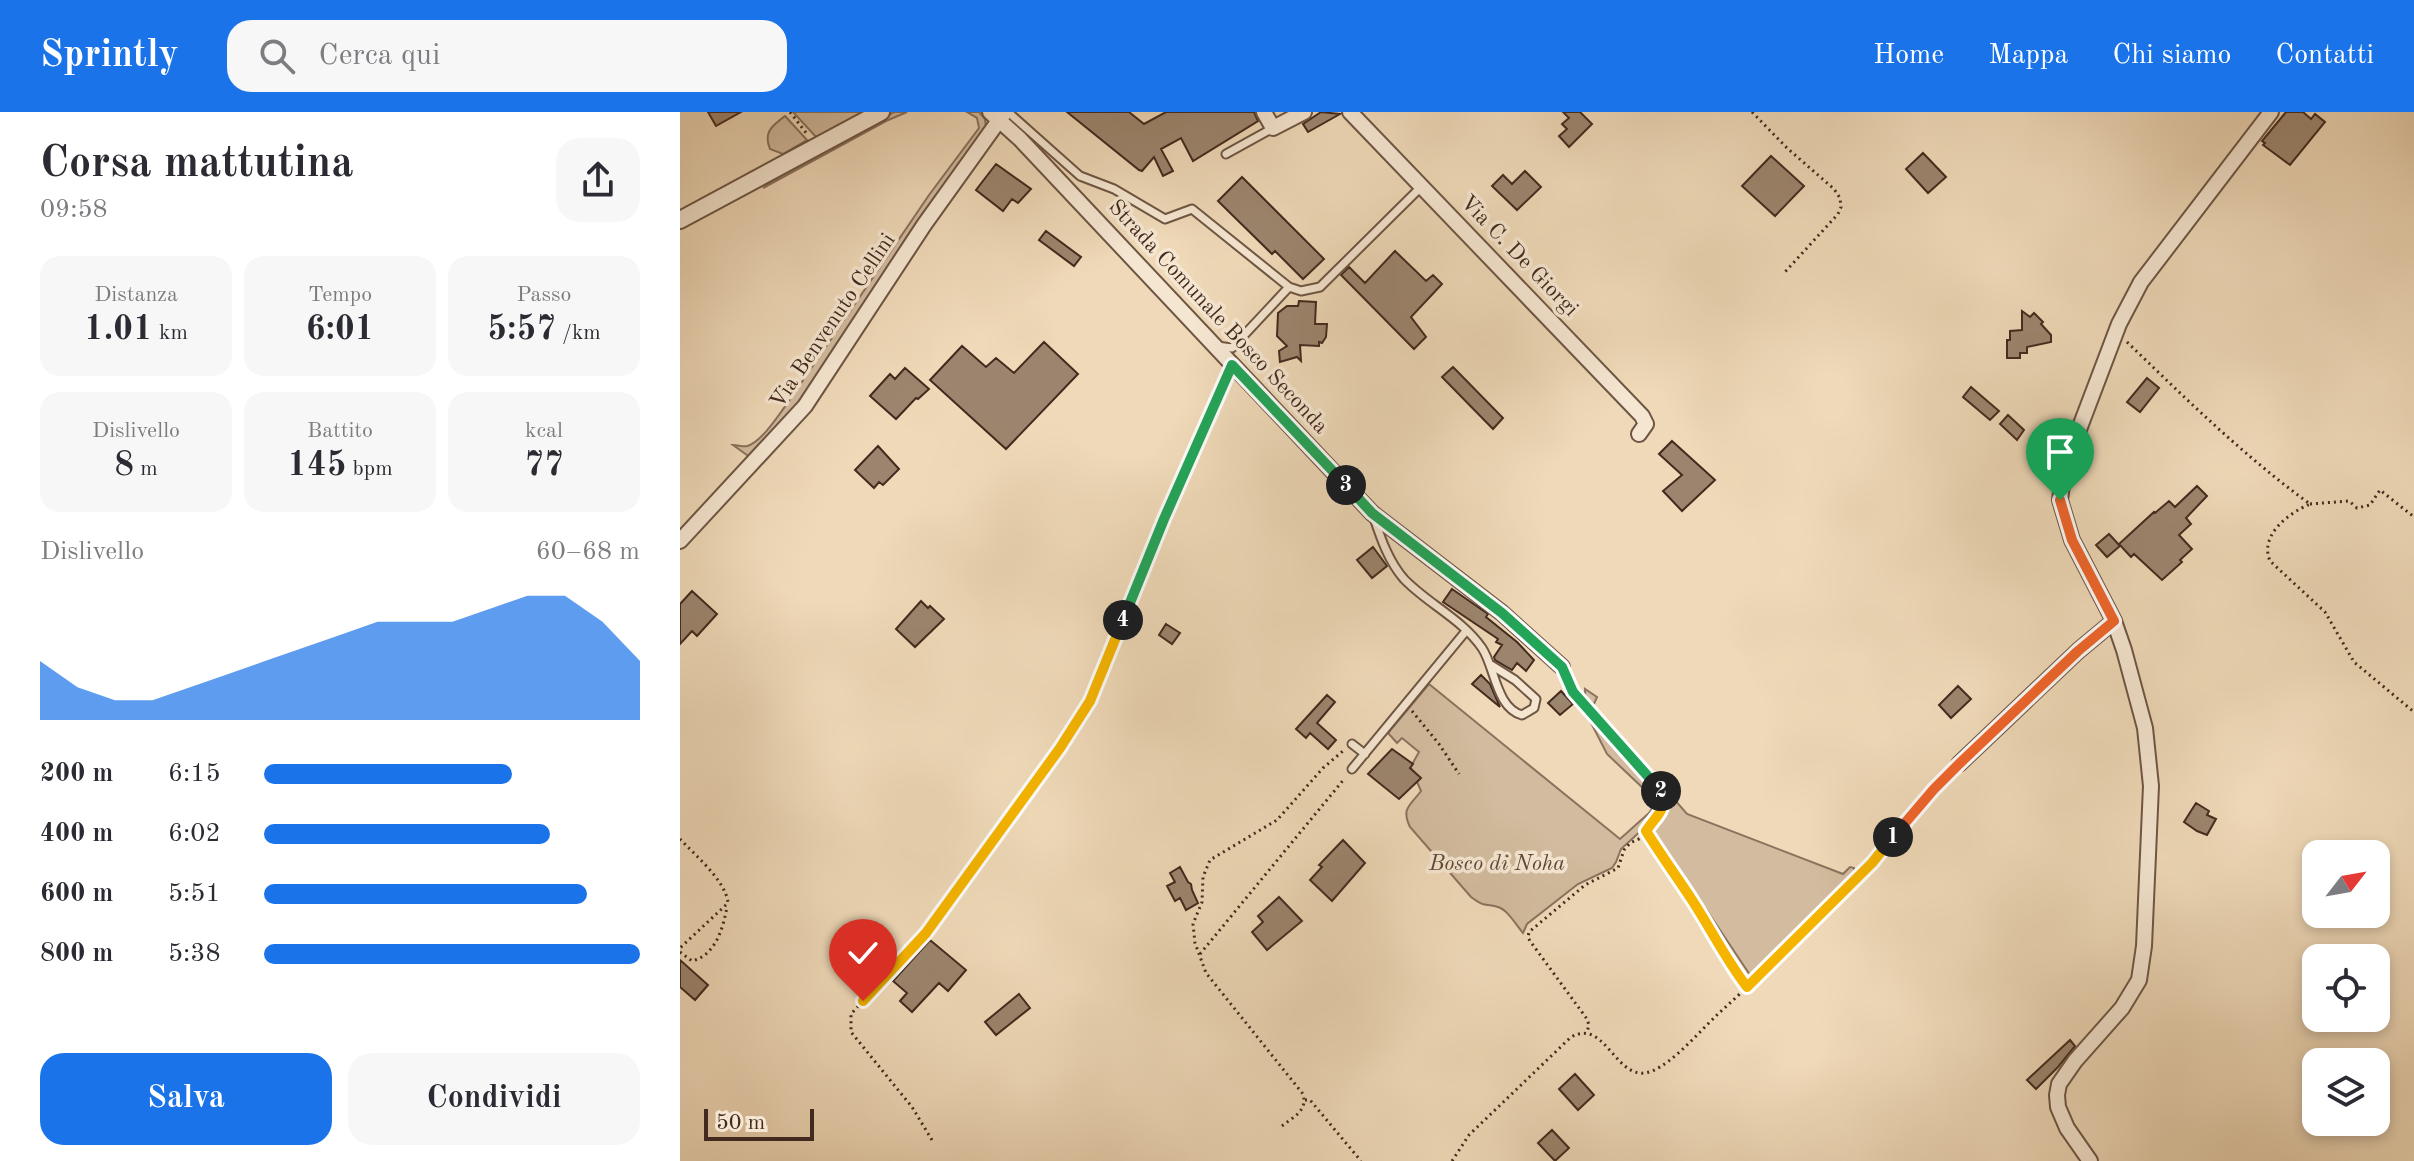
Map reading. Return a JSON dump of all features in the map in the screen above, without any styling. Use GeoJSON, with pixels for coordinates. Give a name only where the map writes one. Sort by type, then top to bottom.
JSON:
{"type":"FeatureCollection","features":[{"type":"Feature","properties":{"kind":"street"},"geometry":{"type":"LineString","coordinates":[[680,220],[881,112]]}},
{"type":"Feature","properties":{"kind":"street"},"geometry":{"type":"LineString","coordinates":[[1264,112],[1273,128],[1304,112]]}},
{"type":"Feature","properties":{"kind":"street","name":"Via C. De Giorgi"},"geometry":{"type":"LineString","coordinates":[[1350,112],[1642,416],[1646,424],[1639,434]]}},
{"type":"Feature","properties":{"kind":"street"},"geometry":{"type":"LineString","coordinates":[[2090,1161],[2067,1128],[2058,1107],[2057,1095],[2059,1084],[2075,1061],[2122,1008],[2139,980],[2144,946],[2151,786],[2145,728],[2124,650],[2114,621],[2072,540],[2060,500],[2064,469],[2116,331],[2141,282],[2271,112]]}},
{"type":"Feature","properties":{"kind":"street","name":"Strada Comunale Bosco Seconda"},"geometry":{"type":"LineString","coordinates":[[1000,114],[1020,139],[1372,513],[1502,613],[1562,667]]}},
{"type":"Feature","properties":{"kind":"street","name":"Via Benvenuto Cellini"},"geometry":{"type":"LineString","coordinates":[[680,541],[783,432],[817,390],[1000,114]]}},
{"type":"Feature","properties":{"kind":"street"},"geometry":{"type":"LineString","coordinates":[[1959,764],[2114,621]]}},
{"type":"Feature","properties":{"kind":"lane"},"geometry":{"type":"LineString","coordinates":[[1000,114],[1080,176],[1114,189],[1165,219],[1192,209],[1289,287],[1301,291],[1320,287],[1421,187]]}},
{"type":"Feature","properties":{"kind":"lane"},"geometry":{"type":"LineString","coordinates":[[1226,154],[1273,128]]}},
{"type":"Feature","properties":{"kind":"lane"},"geometry":{"type":"LineString","coordinates":[[1215,346],[1232,348],[1289,287]]}},
{"type":"Feature","properties":{"kind":"lane"},"geometry":{"type":"LineString","coordinates":[[1372,513],[1397,569],[1406,581],[1443,609],[1480,645],[1502,695],[1516,714],[1522,715],[1534,708],[1536,699],[1530,692],[1491,665]]}},
{"type":"Feature","properties":{"kind":"lane"},"geometry":{"type":"LineString","coordinates":[[1352,769],[1466,631]]}},
{"type":"Feature","properties":{"kind":"lane"},"geometry":{"type":"LineString","coordinates":[[1352,744],[1365,754]]}},
{"type":"Feature","properties":{"kind":"path"},"geometry":{"type":"LineString","coordinates":[[790,112],[818,146]]}},
{"type":"Feature","properties":{"kind":"path"},"geometry":{"type":"LineString","coordinates":[[1752,112],[1840,198],[1838,214],[1785,272]]}},
{"type":"Feature","properties":{"kind":"path"},"geometry":{"type":"LineString","coordinates":[[2116,331],[2233,442],[2310,504]]}},
{"type":"Feature","properties":{"kind":"path"},"geometry":{"type":"LineString","coordinates":[[932,1140],[912,1107],[851,1032],[851,1014],[926,933],[1060,748],[1090,701],[1164,519],[1232,365]]}},
{"type":"Feature","properties":{"kind":"path"},"geometry":{"type":"LineString","coordinates":[[2414,517],[2380,490],[2370,505],[2357,508],[2349,501],[2310,504],[2296,510],[2280,524],[2268,541],[2266,551],[2270,561],[2325,612],[2354,662],[2414,712]]}},
{"type":"Feature","properties":{"kind":"path"},"geometry":{"type":"LineString","coordinates":[[1562,667],[1573,692],[1662,792],[1664,804],[1661,813],[1652,820],[1641,838],[1624,850],[1618,868],[1585,885],[1529,932],[1528,937],[1587,1019],[1587,1032]]}},
{"type":"Feature","properties":{"kind":"path"},"geometry":{"type":"LineString","coordinates":[[1407,705],[1459,774]]}},
{"type":"Feature","properties":{"kind":"path"},"geometry":{"type":"LineString","coordinates":[[1282,1126],[1301,1111],[1305,1100],[1303,1094],[1206,973],[1198,956],[1193,924],[1202,902],[1203,877],[1210,860],[1268,827],[1323,768],[1352,744]]}},
{"type":"Feature","properties":{"kind":"path"},"geometry":{"type":"LineString","coordinates":[[1452,1161],[1469,1135],[1571,1037],[1587,1032],[1595,1035],[1629,1069],[1637,1073],[1654,1070],[1672,1056],[1747,987],[1872,863],[1959,764]]}},
{"type":"Feature","properties":{"kind":"path"},"geometry":{"type":"LineString","coordinates":[[1198,956],[1352,769]]}},
{"type":"Feature","properties":{"kind":"path"},"geometry":{"type":"LineString","coordinates":[[1646,831],[1747,987]]}},
{"type":"Feature","properties":{"kind":"path"},"geometry":{"type":"LineString","coordinates":[[680,839],[728,895],[728,903],[720,934],[713,947],[692,961],[680,950],[728,903]]}},
{"type":"Feature","properties":{"kind":"path"},"geometry":{"type":"LineString","coordinates":[[1305,1100],[1310,1100],[1361,1161]]}},
{"type":"Feature","properties":{"kind":"green space"},"geometry":{"type":"Polygon","coordinates":[[[793,112],[865,112],[817,138],[793,112]]]}},
{"type":"Feature","properties":{"kind":"green space"},"geometry":{"type":"Polygon","coordinates":[[[894,112],[907,112],[763,188],[791,168],[894,112]]]}},
{"type":"Feature","properties":{"kind":"green space"},"geometry":{"type":"Polygon","coordinates":[[[967,112],[979,112],[985,119],[986,128],[829,360],[793,410],[751,458],[733,445],[747,446],[759,439],[789,401],[929,195],[979,128],[977,118],[967,112]]]}},
{"type":"Feature","properties":{"kind":"green space"},"geometry":{"type":"Polygon","coordinates":[[[785,116],[807,140],[783,154],[770,149],[768,134],[785,116]]]}},
{"type":"Feature","properties":{"kind":"green space","name":"Bosco di Noha"},"geometry":{"type":"Polygon","coordinates":[[[1429,684],[1620,839],[1655,804],[1646,791],[1607,754],[1586,713],[1585,689],[1597,697],[1593,706],[1687,814],[1843,874],[1850,867],[1854,868],[1854,874],[1752,978],[1706,909],[1677,877],[1646,826],[1621,849],[1612,868],[1578,884],[1527,924],[1523,933],[1502,909],[1482,904],[1471,897],[1407,821],[1408,808],[1421,791],[1417,782],[1420,778],[1410,768],[1419,752],[1402,738],[1397,743],[1388,733],[1429,684]]]}},
{"type":"Feature","properties":{"kind":"building"},"geometry":{"type":"Polygon","coordinates":[[[708,112],[741,112],[716,126],[708,112]]]}},
{"type":"Feature","properties":{"kind":"building"},"geometry":{"type":"Polygon","coordinates":[[[1067,112],[1129,112],[1144,124],[1166,112],[1254,112],[1258,121],[1193,161],[1181,138],[1161,149],[1173,171],[1163,176],[1154,157],[1142,171],[1139,170],[1067,112]]]}},
{"type":"Feature","properties":{"kind":"building"},"geometry":{"type":"Polygon","coordinates":[[[1321,112],[1340,114],[1308,132],[1303,124],[1321,112]]]}},
{"type":"Feature","properties":{"kind":"building"},"geometry":{"type":"Polygon","coordinates":[[[1563,112],[1580,112],[1592,124],[1569,147],[1559,136],[1567,129],[1562,124],[1569,118],[1563,112]]]}},
{"type":"Feature","properties":{"kind":"building"},"geometry":{"type":"Polygon","coordinates":[[[2286,112],[2303,112],[2311,119],[2315,114],[2325,122],[2290,165],[2262,141],[2286,112]]]}},
{"type":"Feature","properties":{"kind":"building"},"geometry":{"type":"Polygon","coordinates":[[[1923,153],[1946,177],[1928,193],[1906,169],[1923,153]]]}},
{"type":"Feature","properties":{"kind":"building"},"geometry":{"type":"Polygon","coordinates":[[[1771,156],[1804,186],[1775,216],[1742,186],[1771,156]]]}},
{"type":"Feature","properties":{"kind":"building"},"geometry":{"type":"Polygon","coordinates":[[[996,164],[1031,189],[1018,203],[1012,199],[1003,211],[976,190],[996,164]]]}},
{"type":"Feature","properties":{"kind":"building"},"geometry":{"type":"Polygon","coordinates":[[[1525,171],[1541,187],[1517,210],[1492,186],[1503,175],[1512,184],[1525,171]]]}},
{"type":"Feature","properties":{"kind":"building"},"geometry":{"type":"Polygon","coordinates":[[[1242,177],[1324,259],[1303,279],[1275,251],[1272,254],[1218,201],[1242,177]]]}},
{"type":"Feature","properties":{"kind":"building"},"geometry":{"type":"Polygon","coordinates":[[[1046,231],[1081,257],[1074,266],[1039,240],[1046,231]]]}},
{"type":"Feature","properties":{"kind":"building"},"geometry":{"type":"Polygon","coordinates":[[[1395,251],[1426,281],[1433,275],[1442,284],[1411,317],[1426,337],[1414,349],[1341,275],[1349,267],[1365,283],[1395,251]]]}},
{"type":"Feature","properties":{"kind":"building"},"geometry":{"type":"Polygon","coordinates":[[[1299,301],[1316,302],[1315,324],[1327,324],[1326,337],[1322,343],[1319,342],[1319,346],[1300,345],[1301,361],[1297,357],[1280,362],[1279,351],[1287,346],[1277,336],[1278,313],[1287,306],[1298,306],[1299,301]]]}},
{"type":"Feature","properties":{"kind":"building"},"geometry":{"type":"Polygon","coordinates":[[[2022,311],[2030,317],[2034,313],[2043,322],[2041,324],[2051,335],[2051,342],[2027,347],[2027,353],[2020,353],[2020,358],[2007,358],[2010,331],[2022,330],[2022,311]]]}},
{"type":"Feature","properties":{"kind":"building"},"geometry":{"type":"Polygon","coordinates":[[[1044,342],[1078,374],[1006,449],[930,380],[962,346],[986,367],[996,358],[1014,373],[1044,342]]]}},
{"type":"Feature","properties":{"kind":"building"},"geometry":{"type":"Polygon","coordinates":[[[1453,367],[1503,418],[1493,429],[1442,377],[1453,367]]]}},
{"type":"Feature","properties":{"kind":"building"},"geometry":{"type":"Polygon","coordinates":[[[905,368],[929,389],[896,419],[870,396],[890,374],[895,379],[905,368]]]}},
{"type":"Feature","properties":{"kind":"building"},"geometry":{"type":"Polygon","coordinates":[[[2147,378],[2159,388],[2140,412],[2127,402],[2147,378]]]}},
{"type":"Feature","properties":{"kind":"building"},"geometry":{"type":"Polygon","coordinates":[[[1971,387],[1999,411],[1990,420],[1963,397],[1971,387]]]}},
{"type":"Feature","properties":{"kind":"building"},"geometry":{"type":"Polygon","coordinates":[[[2008,415],[2024,430],[2017,440],[2000,424],[2008,415]]]}},
{"type":"Feature","properties":{"kind":"building"},"geometry":{"type":"Polygon","coordinates":[[[1672,441],[1715,480],[1682,511],[1663,491],[1682,475],[1659,454],[1672,441]]]}},
{"type":"Feature","properties":{"kind":"building"},"geometry":{"type":"Polygon","coordinates":[[[878,446],[899,469],[883,485],[879,482],[874,488],[855,470],[878,446]]]}},
{"type":"Feature","properties":{"kind":"building"},"geometry":{"type":"Polygon","coordinates":[[[2197,486],[2207,496],[2186,518],[2191,524],[2179,535],[2192,549],[2162,580],[2119,544],[2154,512],[2169,501],[2175,507],[2197,486]]]}},
{"type":"Feature","properties":{"kind":"building"},"geometry":{"type":"Polygon","coordinates":[[[2109,534],[2120,546],[2107,557],[2096,545],[2109,534]]]}},
{"type":"Feature","properties":{"kind":"building"},"geometry":{"type":"Polygon","coordinates":[[[1373,547],[1387,566],[1372,578],[1357,560],[1373,547]]]}},
{"type":"Feature","properties":{"kind":"building"},"geometry":{"type":"Polygon","coordinates":[[[1452,589],[1488,614],[1486,617],[1534,660],[1526,671],[1517,663],[1512,670],[1495,660],[1502,645],[1496,642],[1498,639],[1443,602],[1452,589]]]}},
{"type":"Feature","properties":{"kind":"building"},"geometry":{"type":"Polygon","coordinates":[[[692,591],[717,614],[697,636],[692,631],[680,644],[680,604],[692,591]]]}},
{"type":"Feature","properties":{"kind":"building"},"geometry":{"type":"Polygon","coordinates":[[[921,601],[944,619],[915,647],[896,629],[921,601]]]}},
{"type":"Feature","properties":{"kind":"building"},"geometry":{"type":"Polygon","coordinates":[[[1166,624],[1180,633],[1172,644],[1159,635],[1166,624]]]}},
{"type":"Feature","properties":{"kind":"building"},"geometry":{"type":"Polygon","coordinates":[[[1481,675],[1490,684],[1500,707],[1472,684],[1481,675]]]}},
{"type":"Feature","properties":{"kind":"building"},"geometry":{"type":"Polygon","coordinates":[[[1958,686],[1971,699],[1951,718],[1939,705],[1958,686]]]}},
{"type":"Feature","properties":{"kind":"building"},"geometry":{"type":"Polygon","coordinates":[[[1561,691],[1573,704],[1560,715],[1548,703],[1561,691]]]}},
{"type":"Feature","properties":{"kind":"building"},"geometry":{"type":"Polygon","coordinates":[[[1327,695],[1335,702],[1317,723],[1336,740],[1328,749],[1310,733],[1306,738],[1296,729],[1327,695]]]}},
{"type":"Feature","properties":{"kind":"building"},"geometry":{"type":"Polygon","coordinates":[[[1392,749],[1413,764],[1410,768],[1421,778],[1399,799],[1368,774],[1392,749]]]}},
{"type":"Feature","properties":{"kind":"building"},"geometry":{"type":"Polygon","coordinates":[[[2196,803],[2209,811],[2207,815],[2216,819],[2207,835],[2184,822],[2196,803]]]}},
{"type":"Feature","properties":{"kind":"building"},"geometry":{"type":"Polygon","coordinates":[[[1343,840],[1365,863],[1332,901],[1310,880],[1322,867],[1319,865],[1343,840]]]}},
{"type":"Feature","properties":{"kind":"building"},"geometry":{"type":"Polygon","coordinates":[[[1180,867],[1198,903],[1186,910],[1180,898],[1175,901],[1167,886],[1175,882],[1170,873],[1180,867]]]}},
{"type":"Feature","properties":{"kind":"building"},"geometry":{"type":"Polygon","coordinates":[[[1279,897],[1302,921],[1267,950],[1252,932],[1263,922],[1258,916],[1279,897]]]}},
{"type":"Feature","properties":{"kind":"building"},"geometry":{"type":"Polygon","coordinates":[[[930,940],[966,970],[948,991],[939,983],[912,1012],[900,1001],[907,993],[893,981],[930,940]]]}},
{"type":"Feature","properties":{"kind":"building"},"geometry":{"type":"Polygon","coordinates":[[[680,960],[708,985],[695,1000],[680,987],[680,960]]]}},
{"type":"Feature","properties":{"kind":"building"},"geometry":{"type":"Polygon","coordinates":[[[1019,994],[1030,1008],[996,1035],[985,1022],[1019,994]]]}},
{"type":"Feature","properties":{"kind":"building"},"geometry":{"type":"Polygon","coordinates":[[[2070,1040],[2075,1046],[2036,1089],[2027,1080],[2070,1040]]]}},
{"type":"Feature","properties":{"kind":"building"},"geometry":{"type":"Polygon","coordinates":[[[1575,1074],[1594,1095],[1578,1110],[1559,1089],[1575,1074]]]}},
{"type":"Feature","properties":{"kind":"building"},"geometry":{"type":"Polygon","coordinates":[[[1552,1130],[1569,1148],[1555,1161],[1538,1143],[1552,1130]]]}},
{"type":"Feature","properties":{"kind":"route"},"geometry":{"type":"LineString","coordinates":[[863,1001],[926,933],[1060,748],[1090,701],[1164,519],[1232,365],[1372,513],[1502,613],[1562,667],[1573,692],[1589,712],[1662,792],[1664,804],[1661,813],[1652,820],[1646,831],[1747,987],[1872,863],[1934,789],[2078,651],[2114,621],[2072,540],[2060,500]]}}]}
